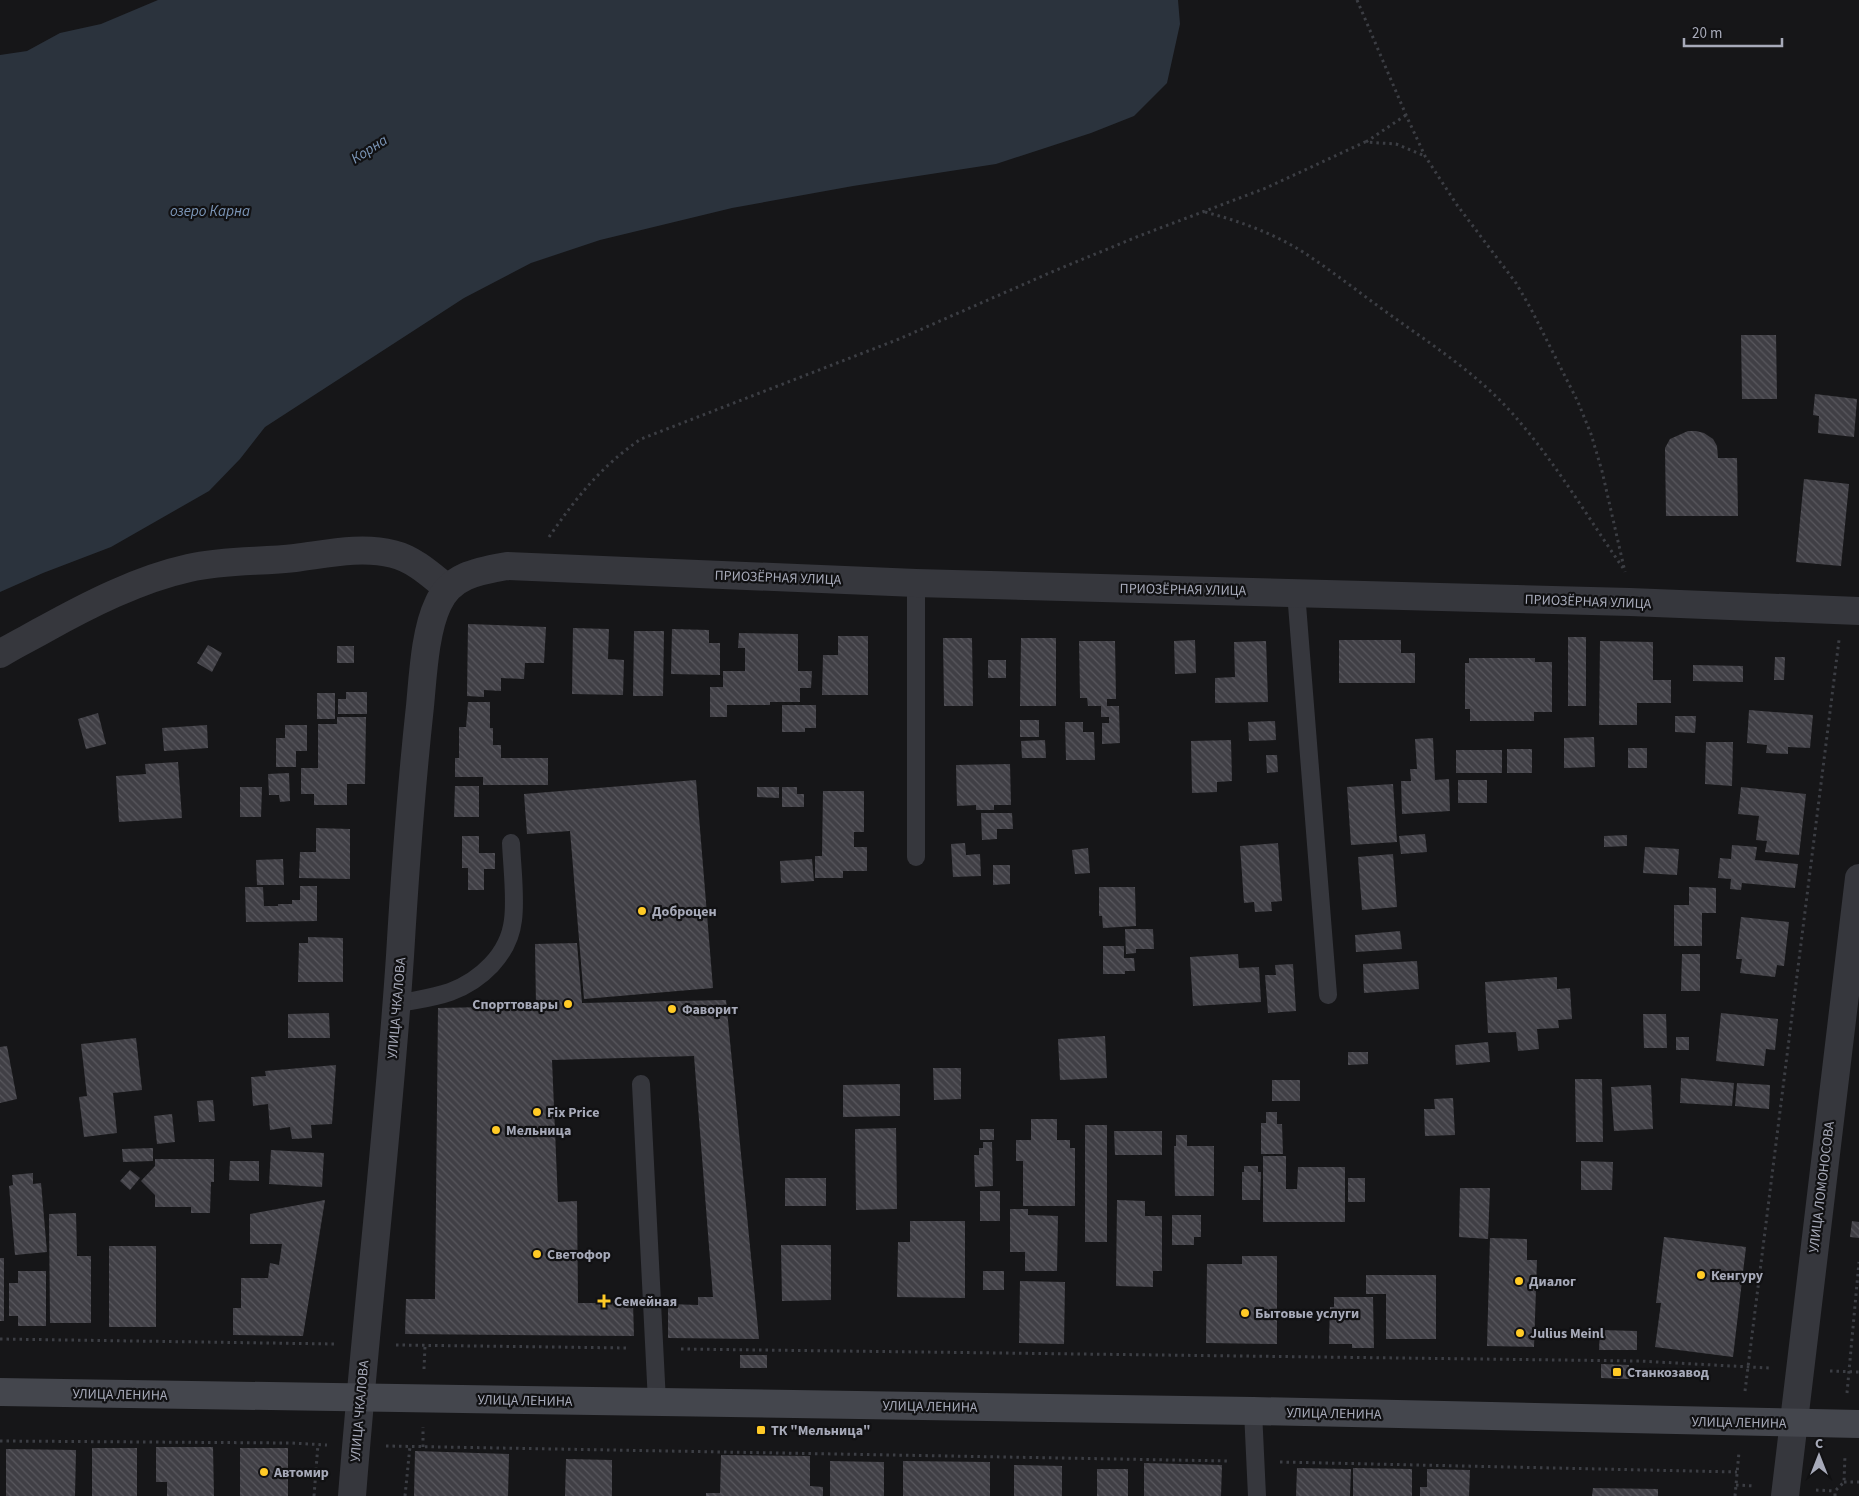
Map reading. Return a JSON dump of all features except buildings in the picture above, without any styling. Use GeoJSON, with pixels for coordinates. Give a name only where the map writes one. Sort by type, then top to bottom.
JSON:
{"type":"FeatureCollection","features":[{"type":"Feature","properties":{"kind":"main road","name":"УЛИЦА ЛЕНИНА"},"geometry":{"type":"LineString","coordinates":[[0,1392],[1254,1411],[1859,1424]]}},
{"type":"Feature","properties":{"kind":"street"},"geometry":{"type":"LineString","coordinates":[[0,654],[112,595],[159,577],[188,568],[214,563],[295,558],[354,551],[394,554],[410,560],[447,588],[467,575],[518,566]]}},
{"type":"Feature","properties":{"kind":"street","name":"ПРИОЗЁРНАЯ УЛИЦА"},"geometry":{"type":"LineString","coordinates":[[518,566],[916,583],[1296,592],[1859,611]]}},
{"type":"Feature","properties":{"kind":"street","name":"УЛИЦА ЧКАЛОВА"},"geometry":{"type":"LineString","coordinates":[[352,1496],[359,1398],[397,1004],[412,782],[421,690],[431,624],[437,606],[447,588]]}},
{"type":"Feature","properties":{"kind":"street","name":"УЛИЦА ЛОМОНОСОВА"},"geometry":{"type":"LineString","coordinates":[[1785,1496],[1859,878]]}},
{"type":"Feature","properties":{"kind":"lane"},"geometry":{"type":"LineString","coordinates":[[916,583],[916,856]]}},
{"type":"Feature","properties":{"kind":"lane"},"geometry":{"type":"LineString","coordinates":[[1296,592],[1328,995]]}},
{"type":"Feature","properties":{"kind":"lane"},"geometry":{"type":"LineString","coordinates":[[397,1004],[449,992],[473,981],[498,958],[511,933],[513,919],[511,843]]}},
{"type":"Feature","properties":{"kind":"lane"},"geometry":{"type":"LineString","coordinates":[[640,1084],[657,1402]]}},
{"type":"Feature","properties":{"kind":"lane"},"geometry":{"type":"LineString","coordinates":[[1254,1411],[1258,1496]]}},
{"type":"Feature","properties":{"kind":"path"},"geometry":{"type":"LineString","coordinates":[[1357,0],[1425,156],[1457,205],[1516,283],[1578,402],[1591,434],[1602,471],[1625,571],[1630,602]]}},
{"type":"Feature","properties":{"kind":"path"},"geometry":{"type":"LineString","coordinates":[[518,566],[564,515],[595,476],[619,454],[641,439],[840,363],[1063,267],[1266,188],[1365,142],[1406,115]]}},
{"type":"Feature","properties":{"kind":"path"},"geometry":{"type":"LineString","coordinates":[[1365,142],[1396,144],[1425,156]]}},
{"type":"Feature","properties":{"kind":"path"},"geometry":{"type":"LineString","coordinates":[[1205,212],[1234,220],[1267,233],[1302,252],[1473,376],[1494,394],[1524,427],[1625,571]]}},
{"type":"Feature","properties":{"kind":"path"},"geometry":{"type":"LineString","coordinates":[[1748,1368],[1839,640]]}},
{"type":"Feature","properties":{"kind":"path"},"geometry":{"type":"LineString","coordinates":[[1848,1372],[1859,1262]]}},
{"type":"Feature","properties":{"kind":"path"},"geometry":{"type":"LineString","coordinates":[[0,1339],[1639,1361],[1748,1368],[1859,1372]]}},
{"type":"Feature","properties":{"kind":"path"},"geometry":{"type":"LineString","coordinates":[[0,1441],[318,1444],[314,1496]]}},
{"type":"Feature","properties":{"kind":"path"},"geometry":{"type":"LineString","coordinates":[[405,1496],[410,1446]]}},
{"type":"Feature","properties":{"kind":"path"},"geometry":{"type":"LineString","coordinates":[[423,1447],[1737,1472]]}},
{"type":"Feature","properties":{"kind":"path"},"geometry":{"type":"LineString","coordinates":[[1835,1496],[1835,1491],[1844,1482],[1859,1482]]}},
{"type":"Feature","properties":{"kind":"path"},"geometry":{"type":"LineString","coordinates":[[1735,1496],[1736,1485]]}},
{"type":"Feature","properties":{"kind":"water","name":"озеро Карна"},"geometry":{"type":"Polygon","coordinates":[[[158,0],[1178,0],[1180,24],[1167,83],[1134,116],[1091,133],[996,164],[853,186],[732,208],[600,240],[531,263],[464,298],[265,427],[240,459],[209,491],[111,547],[0,592],[0,55],[27,51],[60,33],[101,24],[158,0]]]}},
{"type":"Feature","properties":{"kind":"place","name":"Доброцен"},"geometry":{"type":"Point","coordinates":[642,911]}},
{"type":"Feature","properties":{"kind":"place","name":"Спорттовары"},"geometry":{"type":"Point","coordinates":[568,1004]}},
{"type":"Feature","properties":{"kind":"place","name":"Фаворит"},"geometry":{"type":"Point","coordinates":[672,1009]}},
{"type":"Feature","properties":{"kind":"place","name":"Fix Price"},"geometry":{"type":"Point","coordinates":[537,1112]}},
{"type":"Feature","properties":{"kind":"place","name":"Мельница"},"geometry":{"type":"Point","coordinates":[496,1130]}},
{"type":"Feature","properties":{"kind":"place","name":"Светофор"},"geometry":{"type":"Point","coordinates":[537,1254]}},
{"type":"Feature","properties":{"kind":"place","name":"Кенгуру"},"geometry":{"type":"Point","coordinates":[1701,1275]}},
{"type":"Feature","properties":{"kind":"place","name":"Диалог"},"geometry":{"type":"Point","coordinates":[1519,1281]}},
{"type":"Feature","properties":{"kind":"place","name":"Семейная"},"geometry":{"type":"Point","coordinates":[604,1301]}},
{"type":"Feature","properties":{"kind":"place","name":"Бытовые услуги"},"geometry":{"type":"Point","coordinates":[1245,1313]}},
{"type":"Feature","properties":{"kind":"place","name":"Julius Meinl"},"geometry":{"type":"Point","coordinates":[1520,1333]}},
{"type":"Feature","properties":{"kind":"place","name":"Станкозавод"},"geometry":{"type":"Point","coordinates":[1617,1372]}},
{"type":"Feature","properties":{"kind":"place","name":"ТК \"Мельница\""},"geometry":{"type":"Point","coordinates":[761,1430]}},
{"type":"Feature","properties":{"kind":"place","name":"Автомир"},"geometry":{"type":"Point","coordinates":[264,1472]}},
{"type":"Feature","properties":{"kind":"water label","name":"Корна"},"geometry":{"type":"Point","coordinates":[369,149]}}]}
